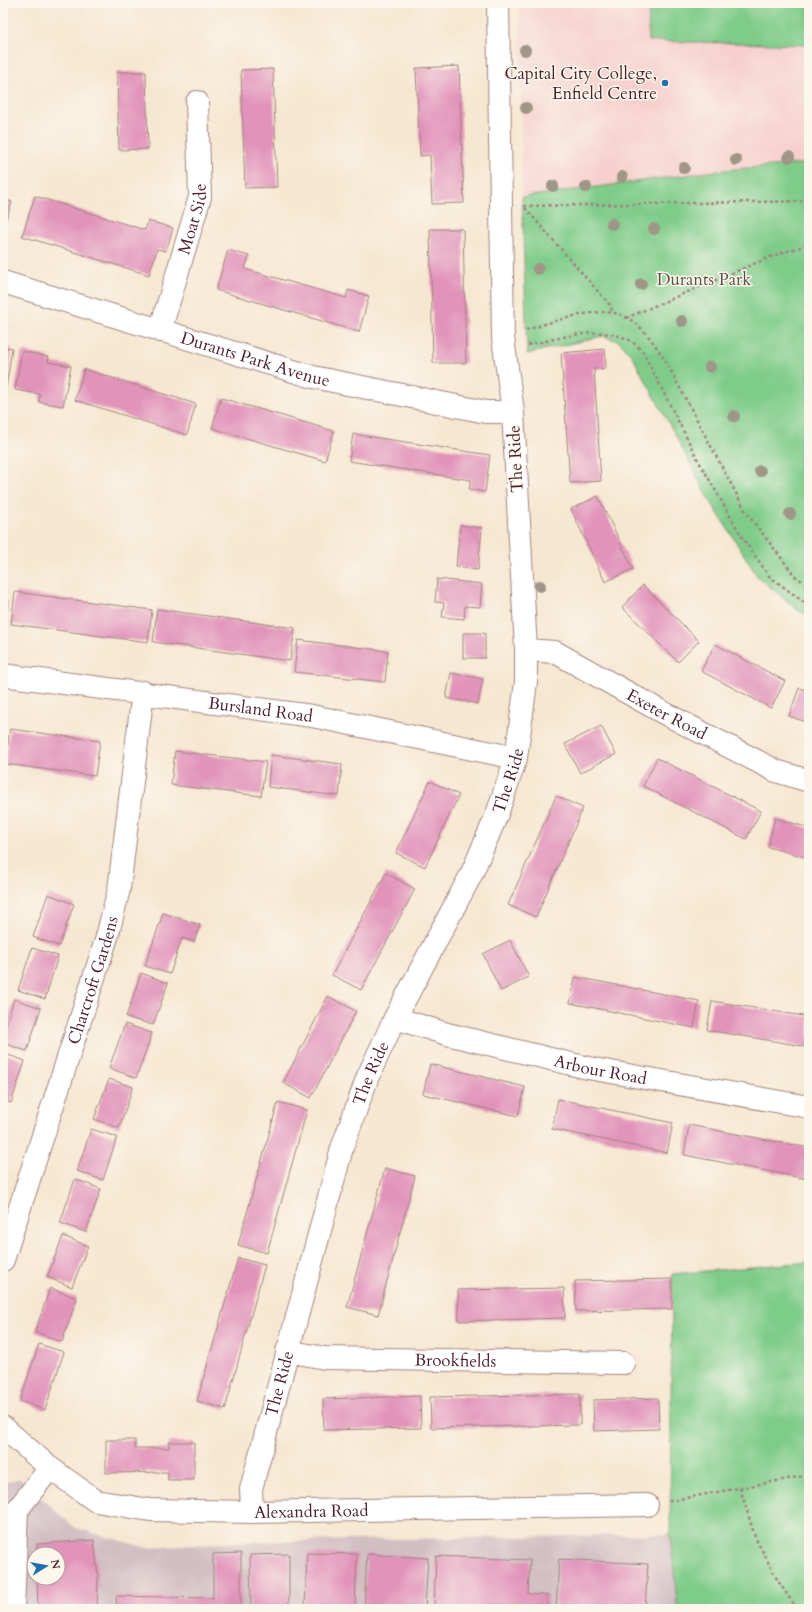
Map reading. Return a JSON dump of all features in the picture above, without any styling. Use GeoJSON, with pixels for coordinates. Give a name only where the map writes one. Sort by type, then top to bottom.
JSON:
{"type":"FeatureCollection","features":[{"type":"Feature","properties":{"kind":"street","name":"The Ride"},"geometry":{"type":"LineString","coordinates":[[252,1512],[251,1489],[342,1148],[368,1076],[395,1018],[471,875],[496,817],[516,758],[526,682],[526,650],[513,412],[504,350],[498,3]]}},
{"type":"Feature","properties":{"kind":"street","name":"Moat Side"},"geometry":{"type":"LineString","coordinates":[[160,331],[200,197],[197,102]]}},
{"type":"Feature","properties":{"kind":"street","name":"Durants Park Avenue"},"geometry":{"type":"LineString","coordinates":[[3,282],[313,377],[486,412],[513,412]]}},
{"type":"Feature","properties":{"kind":"street","name":"Exeter Road"},"geometry":{"type":"LineString","coordinates":[[526,650],[555,652],[662,712],[776,771],[809,780]]}},
{"type":"Feature","properties":{"kind":"street","name":"Bursland Road"},"geometry":{"type":"LineString","coordinates":[[3,675],[143,692],[312,716],[516,758]]}},
{"type":"Feature","properties":{"kind":"street","name":"Charcroft Gardens"},"geometry":{"type":"LineString","coordinates":[[3,1260],[107,937],[119,889],[143,692]]}},
{"type":"Feature","properties":{"kind":"street","name":"Arbour Road"},"geometry":{"type":"LineString","coordinates":[[395,1018],[447,1034],[588,1068],[809,1107]]}},
{"type":"Feature","properties":{"kind":"street","name":"Brookfields"},"geometry":{"type":"LineString","coordinates":[[288,1351],[325,1358],[624,1363]]}},
{"type":"Feature","properties":{"kind":"street","name":"Alexandra Road"},"geometry":{"type":"LineString","coordinates":[[3,1426],[50,1468],[96,1501],[150,1510],[252,1512],[647,1505]]}},
{"type":"Feature","properties":{"kind":"street"},"geometry":{"type":"LineString","coordinates":[[13,1609],[17,1510],[50,1468]]}},
{"type":"Feature","properties":{"kind":"path"},"geometry":{"type":"LineString","coordinates":[[613,313],[610,305],[523,206],[809,201]]}},
{"type":"Feature","properties":{"kind":"path"},"geometry":{"type":"LineString","coordinates":[[626,318],[770,257],[809,244]]}},
{"type":"Feature","properties":{"kind":"path"},"geometry":{"type":"LineString","coordinates":[[527,330],[572,317],[613,313],[626,318],[639,326],[654,341],[665,360],[746,512],[795,576],[809,586]]}},
{"type":"Feature","properties":{"kind":"path"},"geometry":{"type":"LineString","coordinates":[[504,350],[574,336],[603,332],[629,340],[643,352],[697,458],[742,537],[769,576],[809,606]]}},
{"type":"Feature","properties":{"kind":"path"},"geometry":{"type":"LineString","coordinates":[[647,1505],[809,1475]]}},
{"type":"Feature","properties":{"kind":"path"},"geometry":{"type":"LineString","coordinates":[[740,1488],[755,1537],[778,1581],[797,1609]]}},
{"type":"Feature","properties":{"kind":"shaded area","name":"Capital City College, Enfield Centre"},"geometry":{"type":"Polygon","coordinates":[[[520,3],[809,3],[809,163],[723,170],[522,197],[520,3]]]}},
{"type":"Feature","properties":{"kind":"shaded area"},"geometry":{"type":"Polygon","coordinates":[[[20,1479],[75,1528],[147,1548],[243,1542],[670,1534],[678,1609],[3,1609],[3,1483],[20,1479]]]}},
{"type":"Feature","properties":{"kind":"green space"},"geometry":{"type":"Polygon","coordinates":[[[649,3],[809,3],[809,45],[648,41],[649,3]]]}},
{"type":"Feature","properties":{"kind":"green space","name":"Durants Park"},"geometry":{"type":"Polygon","coordinates":[[[809,163],[809,615],[799,611],[757,576],[706,494],[631,354],[618,341],[603,336],[527,354],[522,197],[723,170],[809,163]]]}},
{"type":"Feature","properties":{"kind":"green space"},"geometry":{"type":"Polygon","coordinates":[[[809,1262],[809,1609],[678,1609],[670,1534],[672,1274],[809,1262]]]}},
{"type":"Feature","properties":{"kind":"building"},"geometry":{"type":"Polygon","coordinates":[[[459,66],[464,203],[432,204],[430,155],[420,156],[416,68],[459,66]]]}},
{"type":"Feature","properties":{"kind":"building"},"geometry":{"type":"Polygon","coordinates":[[[273,69],[277,187],[245,188],[241,70],[273,69]]]}},
{"type":"Feature","properties":{"kind":"building"},"geometry":{"type":"Polygon","coordinates":[[[117,72],[146,72],[148,149],[119,150],[117,72]]]}},
{"type":"Feature","properties":{"kind":"building"},"geometry":{"type":"Polygon","coordinates":[[[35,196],[145,230],[148,221],[173,228],[166,251],[157,249],[149,275],[22,236],[35,196]]]}},
{"type":"Feature","properties":{"kind":"building"},"geometry":{"type":"Polygon","coordinates":[[[3,199],[12,202],[3,228],[3,199]]]}},
{"type":"Feature","properties":{"kind":"building"},"geometry":{"type":"Polygon","coordinates":[[[430,229],[463,229],[466,363],[433,363],[430,229]]]}},
{"type":"Feature","properties":{"kind":"building"},"geometry":{"type":"Polygon","coordinates":[[[228,250],[249,256],[245,269],[346,298],[348,290],[369,296],[359,332],[216,290],[228,250]]]}},
{"type":"Feature","properties":{"kind":"building"},"geometry":{"type":"Polygon","coordinates":[[[3,347],[12,348],[6,388],[3,388],[3,347]]]}},
{"type":"Feature","properties":{"kind":"building"},"geometry":{"type":"Polygon","coordinates":[[[605,349],[606,368],[594,369],[601,481],[570,483],[561,353],[605,349]]]}},
{"type":"Feature","properties":{"kind":"building"},"geometry":{"type":"Polygon","coordinates":[[[22,351],[49,357],[48,362],[71,366],[63,406],[39,402],[40,394],[15,390],[22,351]]]}},
{"type":"Feature","properties":{"kind":"building"},"geometry":{"type":"Polygon","coordinates":[[[84,369],[196,404],[187,435],[75,400],[84,369]]]}},
{"type":"Feature","properties":{"kind":"building"},"geometry":{"type":"Polygon","coordinates":[[[221,398],[334,431],[325,461],[212,428],[221,398]]]}},
{"type":"Feature","properties":{"kind":"building"},"geometry":{"type":"Polygon","coordinates":[[[353,434],[490,455],[485,492],[469,489],[471,480],[349,461],[353,434]]]}},
{"type":"Feature","properties":{"kind":"building"},"geometry":{"type":"Polygon","coordinates":[[[598,496],[633,569],[605,582],[571,509],[598,496]]]}},
{"type":"Feature","properties":{"kind":"building"},"geometry":{"type":"Polygon","coordinates":[[[460,525],[482,528],[478,570],[456,567],[460,525]]]}},
{"type":"Feature","properties":{"kind":"building"},"geometry":{"type":"Polygon","coordinates":[[[437,579],[482,584],[480,607],[465,606],[464,619],[442,617],[444,603],[435,602],[437,579]]]}},
{"type":"Feature","properties":{"kind":"building"},"geometry":{"type":"Polygon","coordinates":[[[643,585],[699,641],[678,662],[622,607],[643,585]]]}},
{"type":"Feature","properties":{"kind":"building"},"geometry":{"type":"Polygon","coordinates":[[[15,592],[152,610],[148,642],[11,624],[15,592]]]}},
{"type":"Feature","properties":{"kind":"building"},"geometry":{"type":"Polygon","coordinates":[[[3,601],[8,601],[4,631],[3,631],[3,601]]]}},
{"type":"Feature","properties":{"kind":"building"},"geometry":{"type":"Polygon","coordinates":[[[157,609],[295,628],[290,661],[153,642],[157,609]]]}},
{"type":"Feature","properties":{"kind":"building"},"geometry":{"type":"Polygon","coordinates":[[[463,633],[485,633],[485,658],[463,658],[463,633]]]}},
{"type":"Feature","properties":{"kind":"building"},"geometry":{"type":"Polygon","coordinates":[[[298,640],[388,651],[385,682],[294,672],[298,640]]]}},
{"type":"Feature","properties":{"kind":"building"},"geometry":{"type":"Polygon","coordinates":[[[715,644],[785,681],[771,708],[701,671],[715,644]]]}},
{"type":"Feature","properties":{"kind":"building"},"geometry":{"type":"Polygon","coordinates":[[[451,673],[483,679],[478,704],[446,698],[451,673]]]}},
{"type":"Feature","properties":{"kind":"building"},"geometry":{"type":"Polygon","coordinates":[[[799,688],[809,691],[809,723],[789,716],[799,688]]]}},
{"type":"Feature","properties":{"kind":"building"},"geometry":{"type":"Polygon","coordinates":[[[3,719],[6,719],[4,738],[3,738],[3,719]]]}},
{"type":"Feature","properties":{"kind":"building"},"geometry":{"type":"Polygon","coordinates":[[[601,726],[616,754],[580,773],[565,744],[601,726]]]}},
{"type":"Feature","properties":{"kind":"building"},"geometry":{"type":"Polygon","coordinates":[[[10,729],[100,741],[95,776],[5,764],[10,729]]]}},
{"type":"Feature","properties":{"kind":"building"},"geometry":{"type":"Polygon","coordinates":[[[175,751],[266,762],[261,796],[171,785],[175,751]]]}},
{"type":"Feature","properties":{"kind":"building"},"geometry":{"type":"Polygon","coordinates":[[[271,755],[342,764],[339,796],[268,787],[271,755]]]}},
{"type":"Feature","properties":{"kind":"building"},"geometry":{"type":"Polygon","coordinates":[[[657,758],[761,811],[746,839],[643,786],[657,758]]]}},
{"type":"Feature","properties":{"kind":"building"},"geometry":{"type":"Polygon","coordinates":[[[430,781],[459,795],[425,867],[396,853],[430,781]]]}},
{"type":"Feature","properties":{"kind":"building"},"geometry":{"type":"Polygon","coordinates":[[[556,796],[583,808],[536,917],[508,905],[556,796]]]}},
{"type":"Feature","properties":{"kind":"building"},"geometry":{"type":"Polygon","coordinates":[[[775,818],[809,828],[809,858],[768,847],[775,818]]]}},
{"type":"Feature","properties":{"kind":"building"},"geometry":{"type":"Polygon","coordinates":[[[386,873],[415,889],[361,990],[332,975],[386,873]]]}},
{"type":"Feature","properties":{"kind":"building"},"geometry":{"type":"Polygon","coordinates":[[[48,894],[74,904],[59,946],[33,937],[48,894]]]}},
{"type":"Feature","properties":{"kind":"building"},"geometry":{"type":"Polygon","coordinates":[[[163,913],[200,925],[194,942],[182,938],[170,974],[145,966],[163,913]]]}},
{"type":"Feature","properties":{"kind":"building"},"geometry":{"type":"Polygon","coordinates":[[[510,940],[529,977],[501,991],[483,954],[510,940]]]}},
{"type":"Feature","properties":{"kind":"building"},"geometry":{"type":"Polygon","coordinates":[[[32,948],[58,956],[45,999],[18,990],[32,948]]]}},
{"type":"Feature","properties":{"kind":"building"},"geometry":{"type":"Polygon","coordinates":[[[141,973],[168,983],[153,1025],[126,1017],[141,973]]]}},
{"type":"Feature","properties":{"kind":"building"},"geometry":{"type":"Polygon","coordinates":[[[575,977],[699,1001],[694,1028],[570,1003],[575,977]]]}},
{"type":"Feature","properties":{"kind":"building"},"geometry":{"type":"Polygon","coordinates":[[[328,996],[356,1011],[311,1098],[283,1083],[328,996]]]}},
{"type":"Feature","properties":{"kind":"building"},"geometry":{"type":"Polygon","coordinates":[[[14,999],[41,1008],[27,1051],[3,1043],[3,1034],[14,999]]]}},
{"type":"Feature","properties":{"kind":"building"},"geometry":{"type":"Polygon","coordinates":[[[712,1001],[809,1017],[809,1047],[707,1030],[712,1001]]]}},
{"type":"Feature","properties":{"kind":"building"},"geometry":{"type":"Polygon","coordinates":[[[125,1024],[152,1033],[136,1078],[109,1068],[125,1024]]]}},
{"type":"Feature","properties":{"kind":"building"},"geometry":{"type":"Polygon","coordinates":[[[3,1053],[25,1061],[11,1103],[3,1100],[3,1053]]]}},
{"type":"Feature","properties":{"kind":"building"},"geometry":{"type":"Polygon","coordinates":[[[430,1064],[525,1087],[518,1116],[423,1094],[430,1064]]]}},
{"type":"Feature","properties":{"kind":"building"},"geometry":{"type":"Polygon","coordinates":[[[109,1079],[133,1087],[119,1128],[94,1119],[109,1079]]]}},
{"type":"Feature","properties":{"kind":"building"},"geometry":{"type":"Polygon","coordinates":[[[558,1099],[673,1123],[667,1153],[552,1129],[558,1099]]]}},
{"type":"Feature","properties":{"kind":"building"},"geometry":{"type":"Polygon","coordinates":[[[278,1102],[307,1110],[267,1253],[238,1245],[278,1102]]]}},
{"type":"Feature","properties":{"kind":"building"},"geometry":{"type":"Polygon","coordinates":[[[689,1125],[809,1148],[808,1179],[684,1155],[689,1125]]]}},
{"type":"Feature","properties":{"kind":"building"},"geometry":{"type":"Polygon","coordinates":[[[91,1129],[117,1137],[103,1180],[77,1171],[91,1129]]]}},
{"type":"Feature","properties":{"kind":"building"},"geometry":{"type":"Polygon","coordinates":[[[385,1168],[415,1176],[378,1315],[347,1307],[385,1168]]]}},
{"type":"Feature","properties":{"kind":"building"},"geometry":{"type":"Polygon","coordinates":[[[75,1179],[101,1189],[86,1232],[60,1223],[75,1179]]]}},
{"type":"Feature","properties":{"kind":"building"},"geometry":{"type":"Polygon","coordinates":[[[63,1236],[88,1246],[72,1287],[47,1277],[63,1236]]]}},
{"type":"Feature","properties":{"kind":"building"},"geometry":{"type":"Polygon","coordinates":[[[238,1258],[265,1265],[225,1409],[197,1401],[238,1258]]]}},
{"type":"Feature","properties":{"kind":"building"},"geometry":{"type":"Polygon","coordinates":[[[672,1279],[672,1309],[576,1311],[575,1281],[672,1279]]]}},
{"type":"Feature","properties":{"kind":"building"},"geometry":{"type":"Polygon","coordinates":[[[50,1288],[77,1298],[62,1342],[35,1332],[50,1288]]]}},
{"type":"Feature","properties":{"kind":"building"},"geometry":{"type":"Polygon","coordinates":[[[564,1288],[565,1318],[459,1321],[458,1290],[564,1288]]]}},
{"type":"Feature","properties":{"kind":"building"},"geometry":{"type":"Polygon","coordinates":[[[39,1344],[64,1352],[45,1410],[20,1401],[39,1344]]]}},
{"type":"Feature","properties":{"kind":"building"},"geometry":{"type":"Polygon","coordinates":[[[580,1394],[580,1425],[431,1428],[430,1397],[580,1394]]]}},
{"type":"Feature","properties":{"kind":"building"},"geometry":{"type":"Polygon","coordinates":[[[420,1396],[421,1428],[324,1430],[323,1399],[420,1396]]]}},
{"type":"Feature","properties":{"kind":"building"},"geometry":{"type":"Polygon","coordinates":[[[658,1398],[659,1429],[594,1431],[593,1400],[658,1398]]]}},
{"type":"Feature","properties":{"kind":"building"},"geometry":{"type":"Polygon","coordinates":[[[106,1440],[135,1440],[135,1448],[169,1448],[169,1442],[194,1442],[194,1480],[168,1480],[168,1472],[106,1473],[106,1440]]]}},
{"type":"Feature","properties":{"kind":"building"},"geometry":{"type":"Polygon","coordinates":[[[94,1540],[98,1578],[97,1609],[38,1609],[37,1586],[66,1586],[66,1546],[37,1546],[37,1544],[94,1540]]]}},
{"type":"Feature","properties":{"kind":"building"},"geometry":{"type":"Polygon","coordinates":[[[241,1553],[241,1609],[117,1609],[116,1596],[213,1598],[213,1554],[241,1553]]]}},
{"type":"Feature","properties":{"kind":"building"},"geometry":{"type":"Polygon","coordinates":[[[307,1553],[357,1554],[355,1609],[305,1609],[307,1553]]]}},
{"type":"Feature","properties":{"kind":"building"},"geometry":{"type":"Polygon","coordinates":[[[289,1554],[289,1609],[251,1609],[250,1555],[289,1554]]]}},
{"type":"Feature","properties":{"kind":"building"},"geometry":{"type":"Polygon","coordinates":[[[367,1554],[428,1558],[425,1609],[364,1609],[367,1554]]]}},
{"type":"Feature","properties":{"kind":"building"},"geometry":{"type":"Polygon","coordinates":[[[436,1556],[530,1560],[528,1594],[547,1595],[547,1609],[434,1609],[436,1556]]]}},
{"type":"Feature","properties":{"kind":"building"},"geometry":{"type":"Polygon","coordinates":[[[559,1559],[648,1564],[645,1609],[556,1609],[559,1559]]]}},
{"type":"Feature","properties":{"kind":"place","name":"Capital City College, Enfield Centre"},"geometry":{"type":"Point","coordinates":[665,83]}}]}
